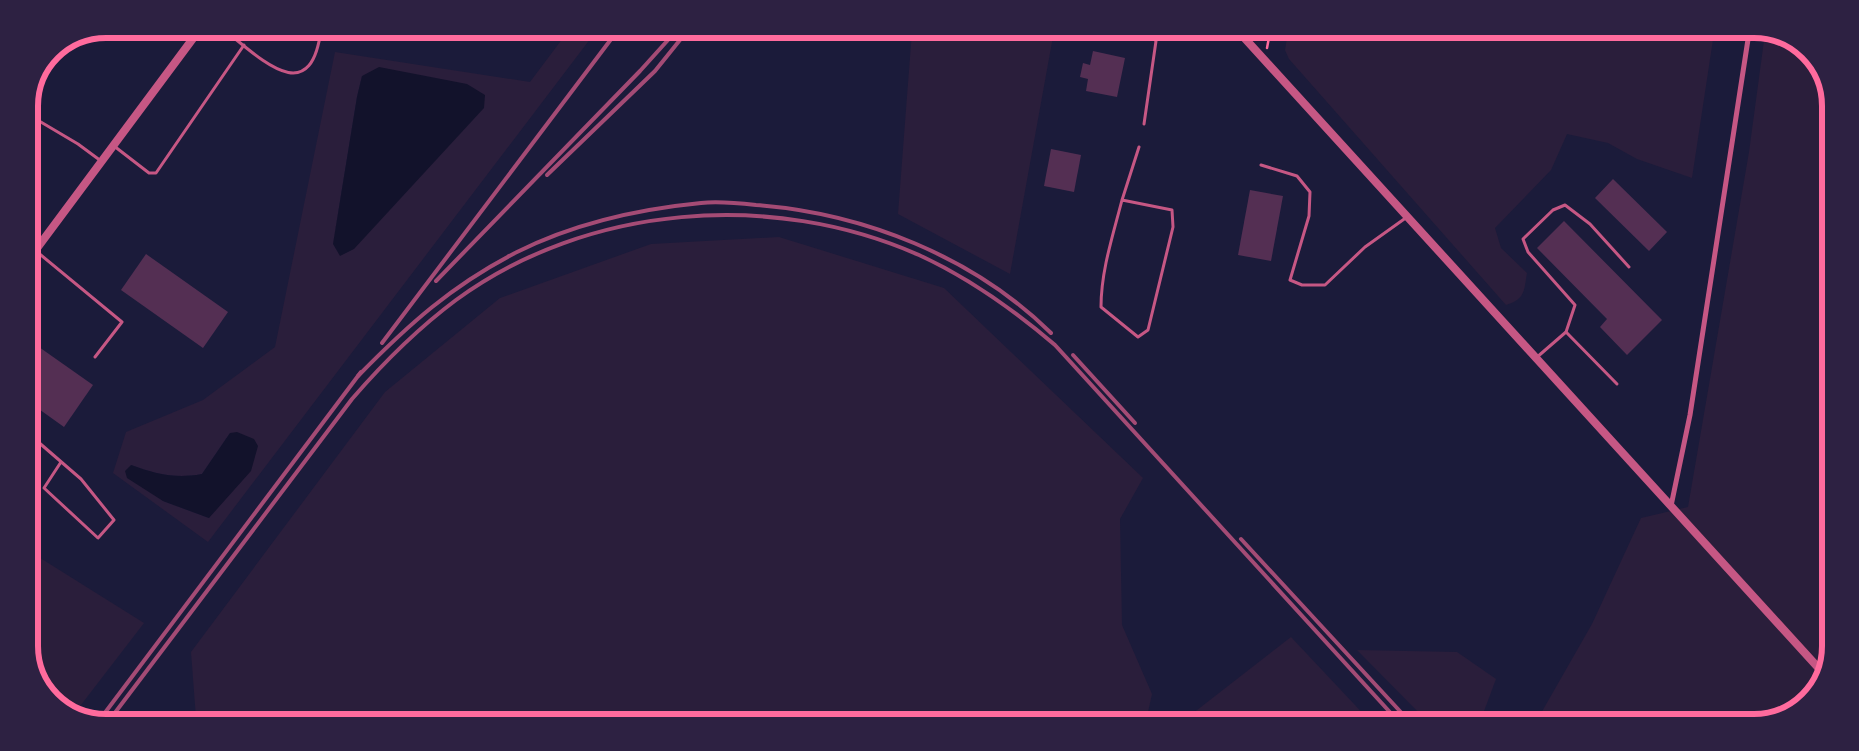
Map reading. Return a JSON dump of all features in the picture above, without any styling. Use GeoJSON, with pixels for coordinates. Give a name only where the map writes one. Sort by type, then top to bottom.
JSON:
{"type":"FeatureCollection","features":[{"type":"Feature","properties":{"kind":"street"},"geometry":{"type":"LineString","coordinates":[[37,248],[194,37]]}},
{"type":"Feature","properties":{"kind":"street"},"geometry":{"type":"LineString","coordinates":[[1244,37],[1818,668]]}},
{"type":"Feature","properties":{"kind":"street"},"geometry":{"type":"LineString","coordinates":[[1671,506],[1690,415],[1748,37]]}},
{"type":"Feature","properties":{"kind":"lane"},"geometry":{"type":"LineString","coordinates":[[234,37],[277,70],[289,74],[298,73],[310,66],[315,57],[319,37]]}},
{"type":"Feature","properties":{"kind":"lane"},"geometry":{"type":"LineString","coordinates":[[1144,124],[1156,41],[1152,37]]}},
{"type":"Feature","properties":{"kind":"lane"},"geometry":{"type":"LineString","coordinates":[[114,146],[149,173],[156,173],[244,45]]}},
{"type":"Feature","properties":{"kind":"lane"},"geometry":{"type":"LineString","coordinates":[[37,119],[78,144],[102,162]]}},
{"type":"Feature","properties":{"kind":"lane"},"geometry":{"type":"LineString","coordinates":[[1122,200],[1172,210],[1173,227],[1148,330],[1138,337],[1101,307],[1101,292],[1111,240],[1122,200],[1139,148]]}},
{"type":"Feature","properties":{"kind":"lane"},"geometry":{"type":"LineString","coordinates":[[1261,165],[1297,176],[1310,192],[1309,216],[1290,280],[1302,285],[1325,286],[1365,248],[1408,217]]}},
{"type":"Feature","properties":{"kind":"lane"},"geometry":{"type":"LineString","coordinates":[[1535,358],[1566,332],[1575,305],[1528,252],[1523,239],[1553,210],[1565,205],[1590,224],[1629,268]]}},
{"type":"Feature","properties":{"kind":"lane"},"geometry":{"type":"LineString","coordinates":[[37,253],[122,322],[95,357]]}},
{"type":"Feature","properties":{"kind":"lane"},"geometry":{"type":"LineString","coordinates":[[1566,332],[1617,384]]}},
{"type":"Feature","properties":{"kind":"lane"},"geometry":{"type":"LineString","coordinates":[[38,442],[61,462],[81,480],[114,520],[98,538],[44,488],[61,462]]}},
{"type":"Feature","properties":{"kind":"shaded area"},"geometry":{"type":"Polygon","coordinates":[[[564,37],[592,37],[208,542],[113,473],[126,432],[203,400],[275,347],[335,52],[530,82],[564,37]],[[362,76],[357,97],[333,244],[362,76]],[[230,433],[202,474],[166,475],[131,465],[163,501],[209,518],[230,433]]]}},
{"type":"Feature","properties":{"kind":"shaded area"},"geometry":{"type":"Polygon","coordinates":[[[912,37],[1053,37],[1010,274],[898,214],[912,37]]]}},
{"type":"Feature","properties":{"kind":"shaded area"},"geometry":{"type":"Polygon","coordinates":[[[1287,37],[1713,37],[1692,178],[1637,159],[1608,143],[1567,134],[1551,170],[1495,228],[1501,248],[1527,273],[1522,294],[1517,300],[1506,305],[1289,59],[1285,50],[1287,37]]]}},
{"type":"Feature","properties":{"kind":"shaded area"},"geometry":{"type":"Polygon","coordinates":[[[1764,39],[1784,44],[1808,64],[1816,79],[1821,101],[1822,646],[1818,668],[1808,687],[1798,697],[1780,708],[1763,713],[1541,714],[1592,624],[1641,518],[1688,507],[1749,152],[1764,39]]]}},
{"type":"Feature","properties":{"kind":"shaded area"},"geometry":{"type":"Polygon","coordinates":[[[379,67],[467,84],[485,95],[484,108],[354,249],[340,256],[333,244],[357,97],[362,76],[379,67]]]}},
{"type":"Feature","properties":{"kind":"shaded area"},"geometry":{"type":"Polygon","coordinates":[[[779,237],[944,288],[1143,478],[1120,519],[1122,625],[1152,694],[1148,714],[196,714],[191,652],[385,392],[500,298],[651,244],[779,237]]]}},
{"type":"Feature","properties":{"kind":"shaded area"},"geometry":{"type":"Polygon","coordinates":[[[237,432],[254,439],[258,446],[251,471],[209,518],[163,501],[127,478],[125,471],[131,465],[166,475],[202,474],[230,433],[237,432]]]}},
{"type":"Feature","properties":{"kind":"shaded area"},"geometry":{"type":"Polygon","coordinates":[[[38,557],[144,623],[79,708],[64,700],[51,687],[40,663],[38,650],[38,557]]]}},
{"type":"Feature","properties":{"kind":"shaded area"},"geometry":{"type":"Polygon","coordinates":[[[1291,637],[1363,714],[1192,714],[1291,637]]]}},
{"type":"Feature","properties":{"kind":"shaded area"},"geometry":{"type":"Polygon","coordinates":[[[1357,650],[1457,652],[1496,679],[1483,714],[1420,714],[1357,650]]]}},
{"type":"Feature","properties":{"kind":"building"},"geometry":{"type":"Polygon","coordinates":[[[1093,51],[1125,58],[1117,97],[1086,91],[1088,79],[1080,77],[1083,63],[1090,65],[1093,51]]]}},
{"type":"Feature","properties":{"kind":"building"},"geometry":{"type":"Polygon","coordinates":[[[1051,149],[1081,155],[1074,192],[1044,186],[1051,149]]]}},
{"type":"Feature","properties":{"kind":"building"},"geometry":{"type":"Polygon","coordinates":[[[1613,179],[1667,232],[1649,251],[1595,198],[1613,179]]]}},
{"type":"Feature","properties":{"kind":"building"},"geometry":{"type":"Polygon","coordinates":[[[1250,190],[1283,196],[1271,261],[1238,255],[1250,190]]]}},
{"type":"Feature","properties":{"kind":"building"},"geometry":{"type":"Polygon","coordinates":[[[1564,221],[1662,320],[1627,355],[1600,327],[1607,319],[1537,248],[1564,221]]]}},
{"type":"Feature","properties":{"kind":"building"},"geometry":{"type":"Polygon","coordinates":[[[146,254],[228,312],[203,348],[121,290],[146,254]]]}},
{"type":"Feature","properties":{"kind":"building"},"geometry":{"type":"Polygon","coordinates":[[[37,346],[93,385],[64,427],[38,408],[37,346]]]}},
{"type":"Feature","properties":{"kind":"railway"},"geometry":{"type":"LineString","coordinates":[[382,343],[613,37]]}},
{"type":"Feature","properties":{"kind":"railway"},"geometry":{"type":"LineString","coordinates":[[436,281],[671,37]]}},
{"type":"Feature","properties":{"kind":"railway"},"geometry":{"type":"LineString","coordinates":[[547,175],[655,71],[682,37]]}},
{"type":"Feature","properties":{"kind":"railway"},"geometry":{"type":"LineString","coordinates":[[358,376],[413,323],[451,292],[517,252],[561,233],[607,219],[654,209],[708,202],[797,210],[837,218],[876,229],[952,261],[988,282],[1021,306],[1051,333]]}},
{"type":"Feature","properties":{"kind":"railway"},"geometry":{"type":"LineString","coordinates":[[114,714],[352,399],[401,346],[428,322],[456,300],[507,268],[563,243],[621,226],[682,217],[742,215],[803,221],[862,234],[919,255],[973,284],[1023,319],[1055,345],[1392,714]]}},
{"type":"Feature","properties":{"kind":"railway"},"geometry":{"type":"LineString","coordinates":[[1073,355],[1135,423]]}},
{"type":"Feature","properties":{"kind":"railway"},"geometry":{"type":"LineString","coordinates":[[104,714],[361,372]]}},
{"type":"Feature","properties":{"kind":"railway"},"geometry":{"type":"LineString","coordinates":[[1241,539],[1403,714]]}}]}
